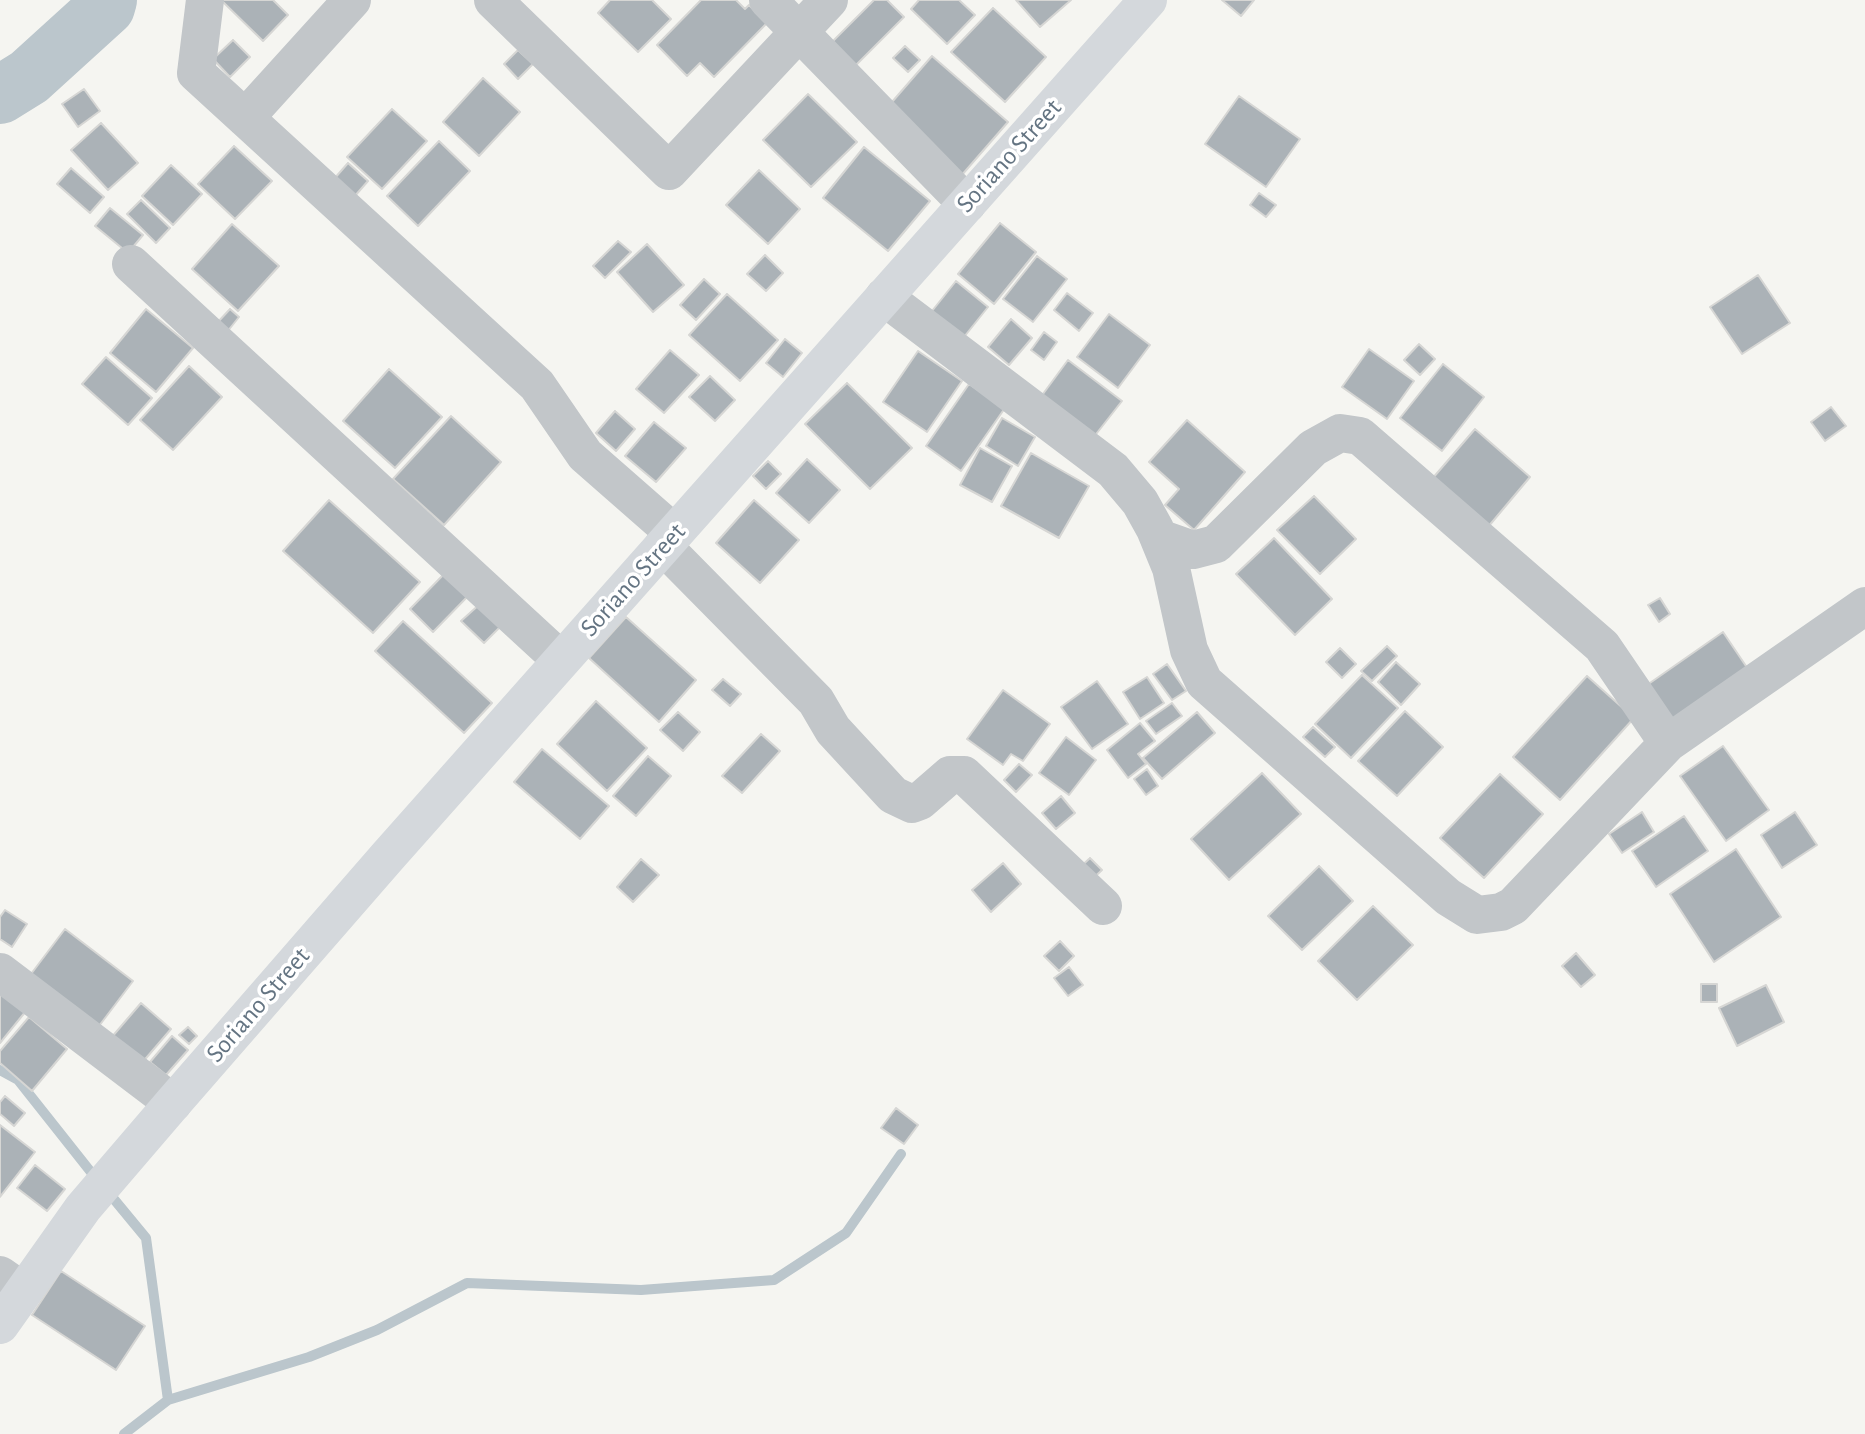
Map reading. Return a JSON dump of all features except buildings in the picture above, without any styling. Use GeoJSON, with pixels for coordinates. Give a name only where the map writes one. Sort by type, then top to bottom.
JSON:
{"type":"FeatureCollection","features":[{"type":"Feature","properties":{"kind":"main road","name":"Soriano Street"},"geometry":{"type":"LineString","coordinates":[[0,1325],[11,1283],[83,1208],[561,660],[1148,0]]}},
{"type":"Feature","properties":{"kind":"street"},"geometry":{"type":"LineString","coordinates":[[205,0],[196,73],[537,385],[585,455],[669,539],[816,701],[832,730],[893,795],[912,804],[950,775],[964,775],[1103,906]]}},
{"type":"Feature","properties":{"kind":"street"},"geometry":{"type":"LineString","coordinates":[[246,118],[352,0]]}},
{"type":"Feature","properties":{"kind":"street"},"geometry":{"type":"LineString","coordinates":[[493,0],[669,171],[829,0]]}},
{"type":"Feature","properties":{"kind":"street"},"geometry":{"type":"LineString","coordinates":[[768,0],[967,204]]}},
{"type":"Feature","properties":{"kind":"street"},"geometry":{"type":"LineString","coordinates":[[131,264],[561,660]]}},
{"type":"Feature","properties":{"kind":"street"},"geometry":{"type":"LineString","coordinates":[[884,297],[1113,470],[1140,502],[1159,538],[1171,568],[1188,650],[1204,682],[1468,912],[1488,915],[1513,906],[1668,743],[1865,606]]}},
{"type":"Feature","properties":{"kind":"street"},"geometry":{"type":"LineString","coordinates":[[1159,538],[1193,550],[1216,544],[1313,448],[1340,433],[1360,436],[1602,646],[1668,743]]}},
{"type":"Feature","properties":{"kind":"street"},"geometry":{"type":"LineString","coordinates":[[0,972],[173,1103]]}},
{"type":"Feature","properties":{"kind":"waterway"},"geometry":{"type":"LineString","coordinates":[[0,95],[29,77],[106,7],[108,0]]}},
{"type":"Feature","properties":{"kind":"waterway"},"geometry":{"type":"LineString","coordinates":[[0,1070],[18,1080],[98,1181]]}},
{"type":"Feature","properties":{"kind":"waterway"},"geometry":{"type":"LineString","coordinates":[[124,1434],[168,1400],[309,1357],[377,1330],[467,1283],[641,1290],[774,1280],[846,1233],[901,1154]]}},
{"type":"Feature","properties":{"kind":"waterway"},"geometry":{"type":"LineString","coordinates":[[108,1192],[146,1238],[168,1400]]}}]}
